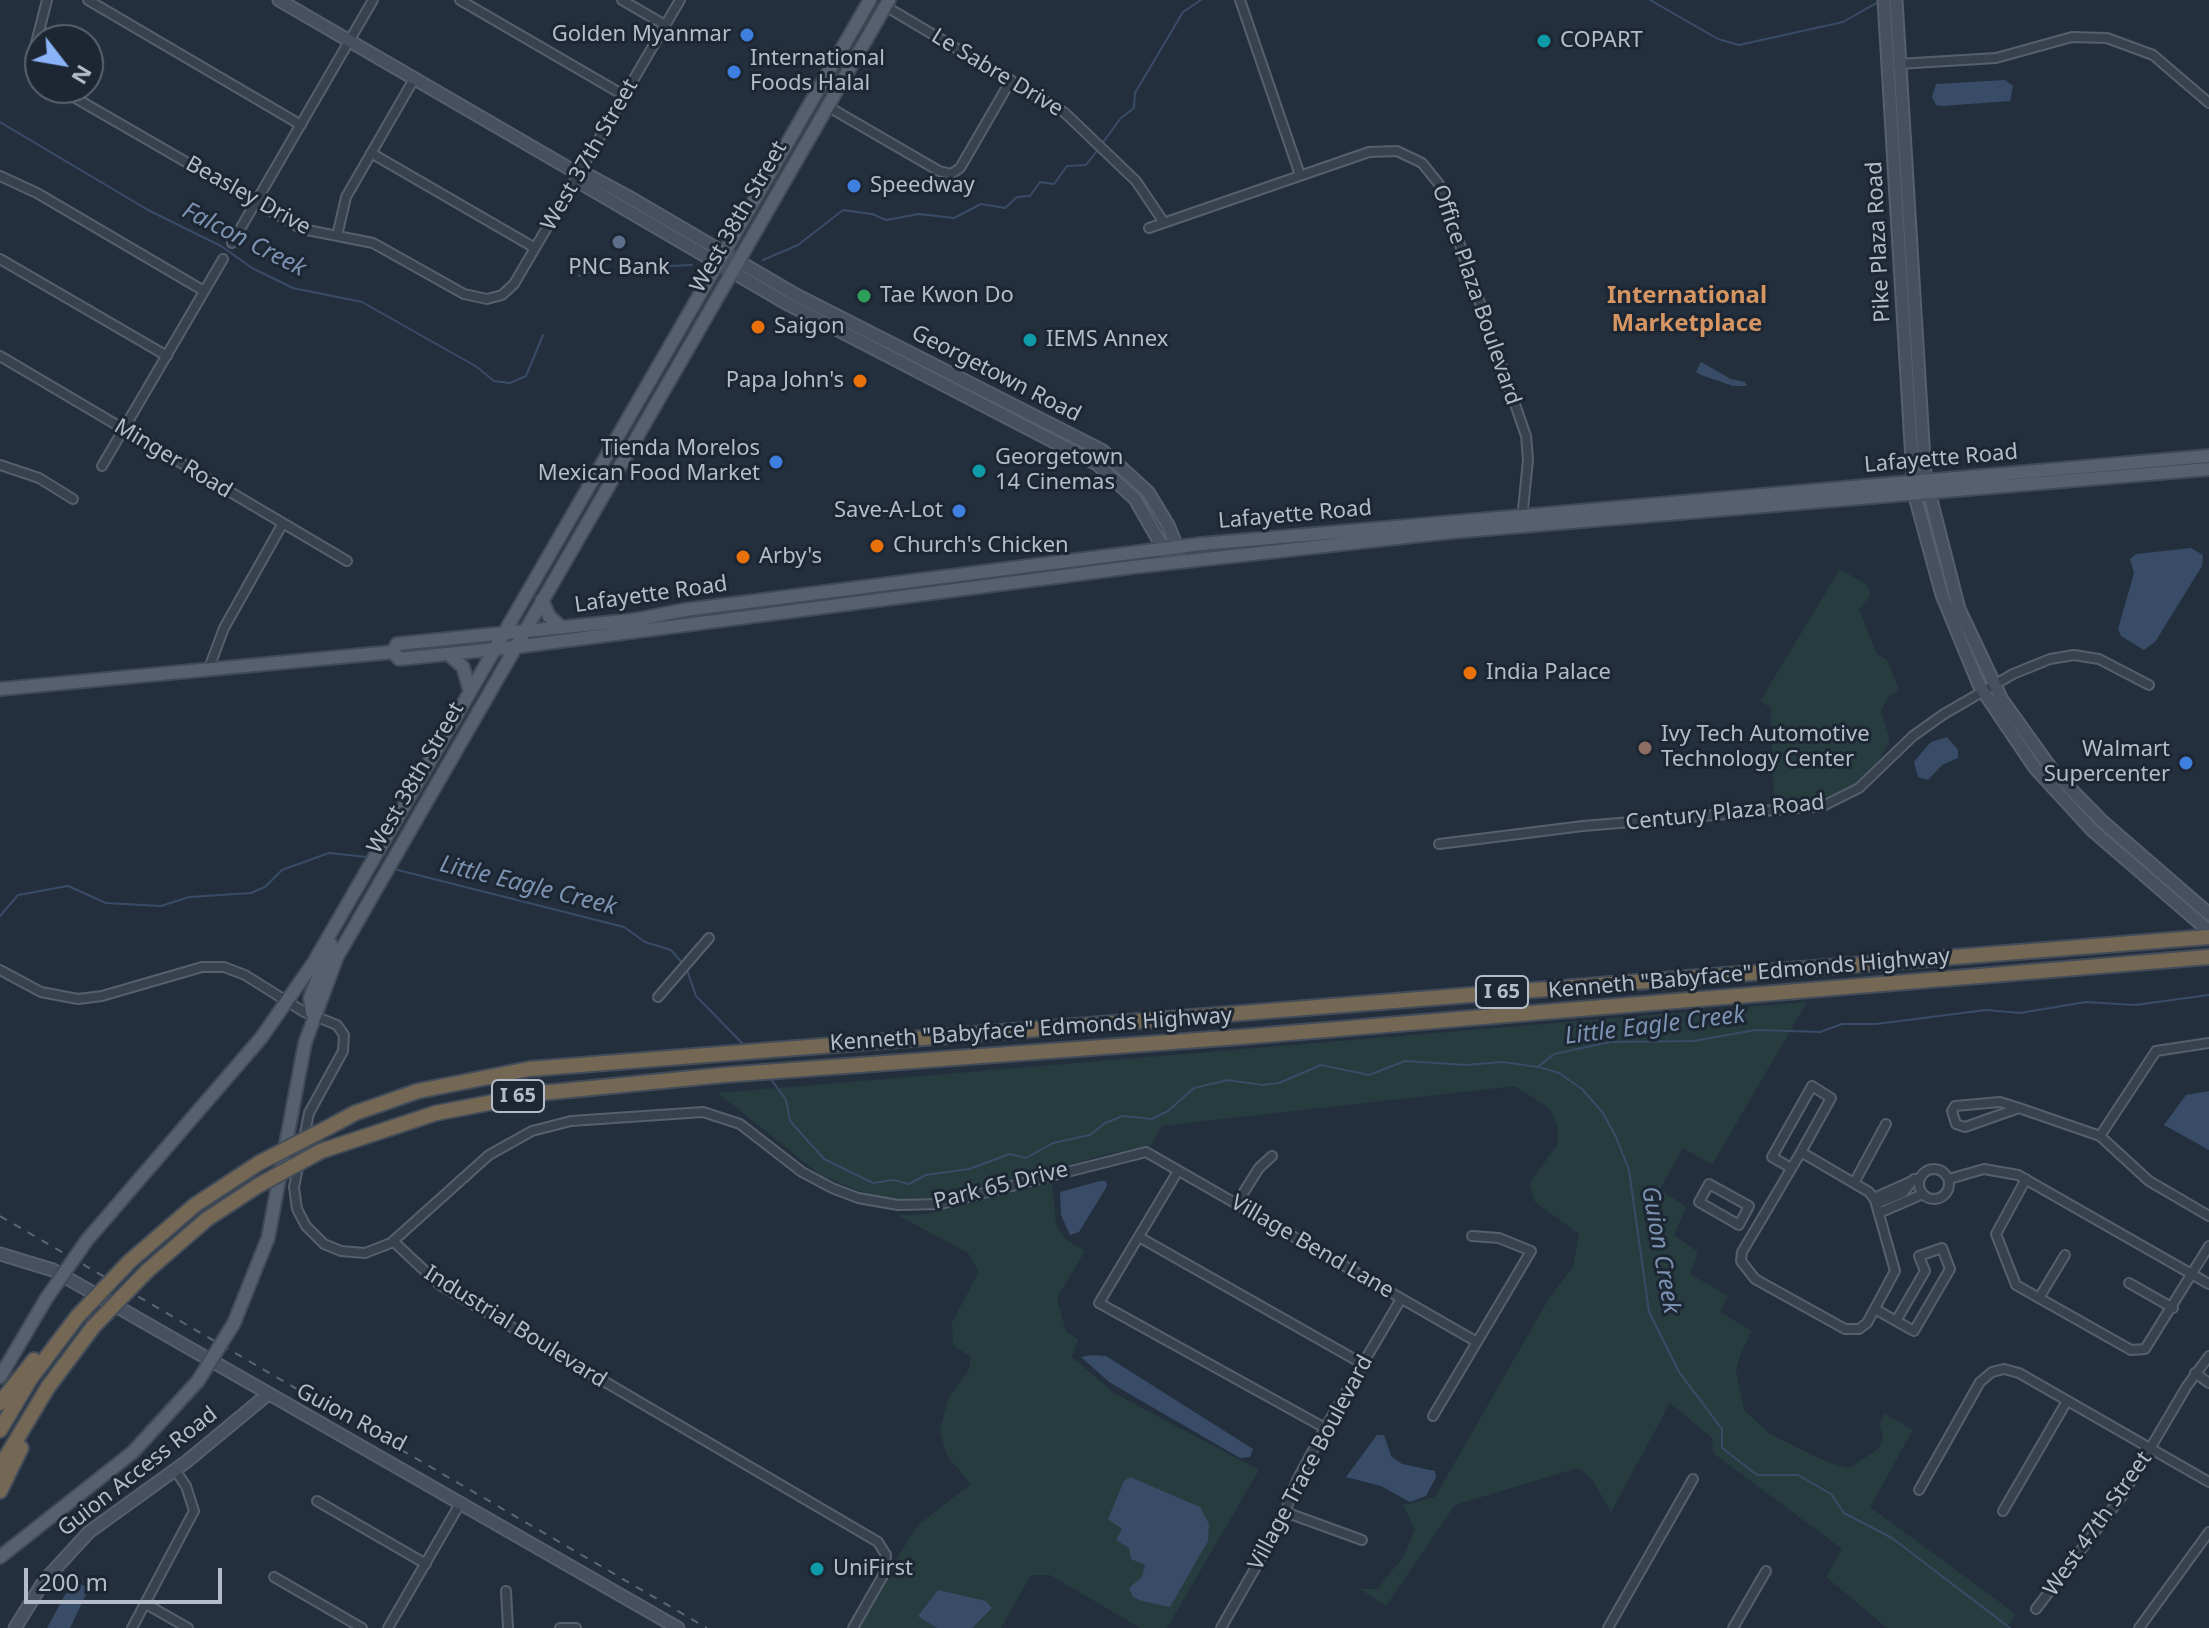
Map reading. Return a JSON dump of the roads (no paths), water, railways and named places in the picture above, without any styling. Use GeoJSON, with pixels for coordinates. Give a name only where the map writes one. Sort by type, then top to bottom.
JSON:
{"type":"FeatureCollection","features":[{"type":"Feature","properties":{"kind":"highway","name":"Kenneth \"Babyface\" Edmonds Highway"},"geometry":{"type":"LineString","coordinates":[[0,1430],[31,1378],[77,1317],[130,1261],[195,1205],[259,1163],[329,1127],[395,1098],[478,1076],[541,1067],[710,1057],[2209,937]]}},
{"type":"Feature","properties":{"kind":"highway","name":"Kenneth \"Babyface\" Edmonds Highway"},"geometry":{"type":"LineString","coordinates":[[0,1467],[57,1374],[93,1327],[147,1271],[207,1219],[259,1185],[321,1151],[436,1113],[490,1100],[723,1075],[1269,1035],[2209,957]]}},
{"type":"Feature","properties":{"kind":"highway"},"geometry":{"type":"LineString","coordinates":[[0,1403],[46,1345],[77,1317]]}},
{"type":"Feature","properties":{"kind":"highway"},"geometry":{"type":"LineString","coordinates":[[0,1491],[57,1374]]}},
{"type":"Feature","properties":{"kind":"main road","name":"Georgetown Road"},"geometry":{"type":"LineString","coordinates":[[279,0],[580,175],[590,176],[734,265],[1103,451],[1148,492],[1179,547],[1177,562]]}},
{"type":"Feature","properties":{"kind":"main road","name":"West 38th Street"},"geometry":{"type":"LineString","coordinates":[[0,1377],[46,1299],[87,1240],[227,1078],[288,1002],[334,929],[500,634],[870,0]]}},
{"type":"Feature","properties":{"kind":"main road","name":"Pike Plaza Road"},"geometry":{"type":"LineString","coordinates":[[1884,0],[1885,25],[1894,64]]}},
{"type":"Feature","properties":{"kind":"main road","name":"West 38th Street"},"geometry":{"type":"LineString","coordinates":[[0,1557],[146,1440],[198,1381],[234,1323],[268,1238],[313,1016],[337,957],[885,2]]}},
{"type":"Feature","properties":{"kind":"main road","name":"Pike Plaza Road"},"geometry":{"type":"LineString","coordinates":[[1897,6],[1894,64],[1920,486]]}},
{"type":"Feature","properties":{"kind":"main road"},"geometry":{"type":"LineString","coordinates":[[809,137],[811,118],[828,86],[824,77]]}},
{"type":"Feature","properties":{"kind":"main road","name":"Georgetown Road"},"geometry":{"type":"LineString","coordinates":[[734,265],[795,308],[1097,464],[1135,499],[1164,549],[1177,562]]}},
{"type":"Feature","properties":{"kind":"main road"},"geometry":{"type":"LineString","coordinates":[[635,437],[632,425],[645,400],[647,384]]}},
{"type":"Feature","properties":{"kind":"main road"},"geometry":{"type":"LineString","coordinates":[[599,502],[599,487],[622,444],[619,432]]}},
{"type":"Feature","properties":{"kind":"main road","name":"Lafayette Road"},"geometry":{"type":"LineString","coordinates":[[393,652],[397,644],[562,628],[1179,547],[1920,486],[2209,456]]}},
{"type":"Feature","properties":{"kind":"main road","name":"Lafayette Road"},"geometry":{"type":"LineString","coordinates":[[1920,486],[2209,469]]}},
{"type":"Feature","properties":{"kind":"main road"},"geometry":{"type":"LineString","coordinates":[[1920,486],[1934,573],[1957,635],[2020,748],[2074,813],[2209,931]]}},
{"type":"Feature","properties":{"kind":"main road","name":"Lafayette Road"},"geometry":{"type":"LineString","coordinates":[[393,652],[399,659],[491,650],[1522,521]]}},
{"type":"Feature","properties":{"kind":"main road"},"geometry":{"type":"LineString","coordinates":[[542,600],[549,616],[562,628]]}},
{"type":"Feature","properties":{"kind":"main road","name":"Lafayette Road"},"geometry":{"type":"LineString","coordinates":[[0,689],[393,652]]}},
{"type":"Feature","properties":{"kind":"main road"},"geometry":{"type":"LineString","coordinates":[[448,654],[463,667],[469,688]]}},
{"type":"Feature","properties":{"kind":"main road"},"geometry":{"type":"LineString","coordinates":[[1988,688],[2069,789],[2209,914]]}},
{"type":"Feature","properties":{"kind":"main road"},"geometry":{"type":"LineString","coordinates":[[313,1016],[310,998],[331,949],[334,929]]}},
{"type":"Feature","properties":{"kind":"main road","name":"Guion Road"},"geometry":{"type":"LineString","coordinates":[[0,1254],[53,1270],[678,1628]]}},
{"type":"Feature","properties":{"kind":"main road","name":"Guion Access Road"},"geometry":{"type":"LineString","coordinates":[[15,1628],[44,1581],[78,1542],[107,1517],[175,1470],[267,1395]]}},
{"type":"Feature","properties":{"kind":"street"},"geometry":{"type":"LineString","coordinates":[[41,24],[47,0]]}},
{"type":"Feature","properties":{"kind":"street"},"geometry":{"type":"LineString","coordinates":[[88,0],[301,125]]}},
{"type":"Feature","properties":{"kind":"street"},"geometry":{"type":"LineString","coordinates":[[232,243],[373,0]]}},
{"type":"Feature","properties":{"kind":"street"},"geometry":{"type":"LineString","coordinates":[[460,0],[625,96]]}},
{"type":"Feature","properties":{"kind":"street"},"geometry":{"type":"LineString","coordinates":[[622,0],[665,25]]}},
{"type":"Feature","properties":{"kind":"street","name":"West 37th Street"},"geometry":{"type":"LineString","coordinates":[[489,299],[510,289],[580,175],[680,0]]}},
{"type":"Feature","properties":{"kind":"street"},"geometry":{"type":"LineString","coordinates":[[1240,0],[1300,175]]}},
{"type":"Feature","properties":{"kind":"street","name":"Le Sabre Drive"},"geometry":{"type":"LineString","coordinates":[[885,2],[1057,108],[1095,140],[1143,190],[1163,221]]}},
{"type":"Feature","properties":{"kind":"street"},"geometry":{"type":"LineString","coordinates":[[1894,64],[1996,58],[2072,37],[2107,38],[2153,55],[2209,103]]}},
{"type":"Feature","properties":{"kind":"street"},"geometry":{"type":"LineString","coordinates":[[337,236],[344,200],[414,79]]}},
{"type":"Feature","properties":{"kind":"street"},"geometry":{"type":"LineString","coordinates":[[827,106],[939,171],[951,174],[960,168],[1011,80]]}},
{"type":"Feature","properties":{"kind":"street","name":"Beasley Drive"},"geometry":{"type":"LineString","coordinates":[[86,104],[304,230],[379,245],[469,296],[489,299]]}},
{"type":"Feature","properties":{"kind":"street","name":"Office Plaza Boulevard"},"geometry":{"type":"LineString","coordinates":[[1149,228],[1300,175],[1384,150],[1414,158],[1435,176],[1526,436],[1528,460],[1522,521]]}},
{"type":"Feature","properties":{"kind":"street"},"geometry":{"type":"LineString","coordinates":[[371,153],[535,248]]}},
{"type":"Feature","properties":{"kind":"street"},"geometry":{"type":"LineString","coordinates":[[0,176],[37,193],[204,291]]}},
{"type":"Feature","properties":{"kind":"street"},"geometry":{"type":"LineString","coordinates":[[0,259],[167,356]]}},
{"type":"Feature","properties":{"kind":"street"},"geometry":{"type":"LineString","coordinates":[[102,466],[223,259]]}},
{"type":"Feature","properties":{"kind":"street","name":"Minger Road"},"geometry":{"type":"LineString","coordinates":[[0,356],[347,561]]}},
{"type":"Feature","properties":{"kind":"street"},"geometry":{"type":"LineString","coordinates":[[0,465],[39,478],[73,499]]}},
{"type":"Feature","properties":{"kind":"street"},"geometry":{"type":"LineString","coordinates":[[209,668],[224,628],[283,523]]}},
{"type":"Feature","properties":{"kind":"street","name":"Century Plaza Road"},"geometry":{"type":"LineString","coordinates":[[1439,844],[1583,826],[1801,809],[1828,804],[1859,788],[1919,731],[1988,688],[2043,661],[2074,655],[2108,662],[2149,685]]}},
{"type":"Feature","properties":{"kind":"street"},"geometry":{"type":"LineString","coordinates":[[662,994],[709,938]]}},
{"type":"Feature","properties":{"kind":"street"},"geometry":{"type":"LineString","coordinates":[[0,970],[41,992],[78,999],[102,996],[202,967],[224,967],[245,975],[313,1016],[337,1025],[344,1042],[308,1117],[294,1187],[298,1212],[314,1236],[341,1251],[368,1252],[393,1241]]}},
{"type":"Feature","properties":{"kind":"street"},"geometry":{"type":"LineString","coordinates":[[2100,1136],[2156,1051],[2209,1043]]}},
{"type":"Feature","properties":{"kind":"street"},"geometry":{"type":"LineString","coordinates":[[1791,1168],[1772,1157],[1812,1086],[1831,1098],[1801,1152],[1741,1254],[1741,1264],[1751,1277],[1847,1330],[1861,1328],[1875,1309],[1895,1268],[1877,1205],[1854,1183],[1801,1152]]}},
{"type":"Feature","properties":{"kind":"street"},"geometry":{"type":"LineString","coordinates":[[2019,1108],[1962,1128],[1956,1125],[1952,1111],[1955,1106],[2000,1102],[2019,1108],[2100,1136],[2149,1181],[2209,1216]]}},
{"type":"Feature","properties":{"kind":"street","name":"Park 65 Drive"},"geometry":{"type":"LineString","coordinates":[[393,1241],[499,1148],[532,1131],[571,1121],[677,1112],[726,1117],[821,1183],[858,1198],[910,1206],[941,1204],[1146,1152]]}},
{"type":"Feature","properties":{"kind":"street"},"geometry":{"type":"LineString","coordinates":[[1854,1183],[1886,1124]]}},
{"type":"Feature","properties":{"kind":"street","name":"Village Bend Lane"},"geometry":{"type":"LineString","coordinates":[[1146,1152],[1477,1342]]}},
{"type":"Feature","properties":{"kind":"street"},"geometry":{"type":"LineString","coordinates":[[1237,1203],[1259,1168],[1272,1156]]}},
{"type":"Feature","properties":{"kind":"street"},"geometry":{"type":"LineString","coordinates":[[1938,1169],[1949,1179],[1949,1189],[1943,1197],[1933,1199],[1923,1194],[1877,1205],[1928,1170],[1938,1169]]}},
{"type":"Feature","properties":{"kind":"street"},"geometry":{"type":"LineString","coordinates":[[1949,1179],[1984,1169],[2003,1170],[2026,1179],[2209,1284]]}},
{"type":"Feature","properties":{"kind":"street"},"geometry":{"type":"LineString","coordinates":[[1178,1171],[1099,1303],[1325,1428]]}},
{"type":"Feature","properties":{"kind":"street"},"geometry":{"type":"LineString","coordinates":[[1918,1178],[1923,1194]]}},
{"type":"Feature","properties":{"kind":"street"},"geometry":{"type":"LineString","coordinates":[[2026,1179],[1997,1228],[1996,1237],[2016,1285],[2131,1350],[2145,1349],[2209,1246]]}},
{"type":"Feature","properties":{"kind":"street"},"geometry":{"type":"LineString","coordinates":[[1749,1206],[1739,1225],[1699,1202],[1709,1184],[1749,1206],[1764,1215]]}},
{"type":"Feature","properties":{"kind":"street"},"geometry":{"type":"LineString","coordinates":[[1433,1416],[1531,1251],[1499,1238],[1472,1236]]}},
{"type":"Feature","properties":{"kind":"street"},"geometry":{"type":"LineString","coordinates":[[1139,1237],[1363,1364]]}},
{"type":"Feature","properties":{"kind":"street","name":"Industrial Boulevard"},"geometry":{"type":"LineString","coordinates":[[393,1241],[440,1285],[876,1540],[886,1555],[886,1569],[853,1628]]}},
{"type":"Feature","properties":{"kind":"street"},"geometry":{"type":"LineString","coordinates":[[1875,1309],[1896,1321],[1914,1331],[1950,1269],[1942,1248],[1919,1256],[1925,1271],[1896,1321]]}},
{"type":"Feature","properties":{"kind":"street"},"geometry":{"type":"LineString","coordinates":[[2039,1298],[2065,1255]]}},
{"type":"Feature","properties":{"kind":"street"},"geometry":{"type":"LineString","coordinates":[[2129,1283],[2173,1308]]}},
{"type":"Feature","properties":{"kind":"street","name":"Village Trace Boulevard"},"geometry":{"type":"LineString","coordinates":[[1221,1628],[1285,1512],[1325,1428],[1401,1299]]}},
{"type":"Feature","properties":{"kind":"street","name":"West 47th Street"},"geometry":{"type":"LineString","coordinates":[[2036,1609],[2122,1496],[2195,1373],[2209,1356]]}},
{"type":"Feature","properties":{"kind":"street"},"geometry":{"type":"LineString","coordinates":[[1919,1490],[1980,1382],[1998,1370],[2016,1372],[2209,1482]]}},
{"type":"Feature","properties":{"kind":"street"},"geometry":{"type":"LineString","coordinates":[[2195,1373],[2209,1383]]}},
{"type":"Feature","properties":{"kind":"street"},"geometry":{"type":"LineString","coordinates":[[2003,1511],[2067,1401]]}},
{"type":"Feature","properties":{"kind":"street"},"geometry":{"type":"LineString","coordinates":[[132,1628],[194,1511],[186,1486],[175,1470]]}},
{"type":"Feature","properties":{"kind":"street"},"geometry":{"type":"LineString","coordinates":[[1608,1628],[1693,1479]]}},
{"type":"Feature","properties":{"kind":"street"},"geometry":{"type":"LineString","coordinates":[[317,1501],[426,1564]]}},
{"type":"Feature","properties":{"kind":"street"},"geometry":{"type":"LineString","coordinates":[[388,1628],[461,1502]]}},
{"type":"Feature","properties":{"kind":"street"},"geometry":{"type":"LineString","coordinates":[[1285,1512],[1362,1540]]}},
{"type":"Feature","properties":{"kind":"street"},"geometry":{"type":"LineString","coordinates":[[2139,1628],[2209,1532]]}},
{"type":"Feature","properties":{"kind":"street"},"geometry":{"type":"LineString","coordinates":[[1733,1628],[1766,1571]]}},
{"type":"Feature","properties":{"kind":"street"},"geometry":{"type":"LineString","coordinates":[[274,1577],[362,1628]]}},
{"type":"Feature","properties":{"kind":"street"},"geometry":{"type":"LineString","coordinates":[[506,1591],[508,1628]]}},
{"type":"Feature","properties":{"kind":"street"},"geometry":{"type":"LineString","coordinates":[[146,1604],[188,1628]]}},
{"type":"Feature","properties":{"kind":"street"},"geometry":{"type":"LineString","coordinates":[[560,1628],[576,1628]]}},
{"type":"Feature","properties":{"kind":"water"},"geometry":{"type":"Polygon","coordinates":[[[2005,80],[2013,86],[2010,101],[1942,106],[1936,105],[1932,97],[1936,84],[2005,80]]]}},
{"type":"Feature","properties":{"kind":"water"},"geometry":{"type":"Polygon","coordinates":[[[1701,362],[1731,379],[1745,382],[1747,386],[1733,386],[1701,375],[1696,372],[1701,362]]]}},
{"type":"Feature","properties":{"kind":"water"},"geometry":{"type":"Polygon","coordinates":[[[2191,548],[2203,555],[2202,566],[2155,642],[2144,650],[2121,636],[2118,629],[2134,573],[2130,559],[2136,554],[2191,548]]]}},
{"type":"Feature","properties":{"kind":"water"},"geometry":{"type":"Polygon","coordinates":[[[1947,737],[1958,750],[1958,758],[1942,765],[1928,780],[1918,777],[1914,762],[1931,742],[1947,737]]]}},
{"type":"Feature","properties":{"kind":"water"},"geometry":{"type":"Polygon","coordinates":[[[2209,1091],[2209,1150],[2164,1125],[2186,1095],[2209,1091]]]}},
{"type":"Feature","properties":{"kind":"water"},"geometry":{"type":"Polygon","coordinates":[[[1106,1181],[1107,1186],[1079,1232],[1070,1235],[1061,1215],[1060,1192],[1106,1181]]]}},
{"type":"Feature","properties":{"kind":"water"},"geometry":{"type":"Polygon","coordinates":[[[1106,1356],[1253,1449],[1250,1457],[1240,1458],[1109,1382],[1081,1357],[1106,1356]]]}},
{"type":"Feature","properties":{"kind":"water"},"geometry":{"type":"Polygon","coordinates":[[[1377,1435],[1384,1435],[1391,1456],[1402,1464],[1435,1471],[1436,1477],[1426,1496],[1410,1502],[1381,1486],[1346,1477],[1377,1435]]]}},
{"type":"Feature","properties":{"kind":"water"},"geometry":{"type":"Polygon","coordinates":[[[1130,1477],[1200,1507],[1209,1524],[1208,1541],[1170,1607],[1133,1597],[1129,1588],[1142,1577],[1145,1565],[1131,1559],[1129,1548],[1116,1540],[1122,1529],[1108,1519],[1124,1481],[1130,1477]]]}},
{"type":"Feature","properties":{"kind":"water"},"geometry":{"type":"Polygon","coordinates":[[[78,1583],[89,1588],[70,1628],[47,1628],[65,1595],[78,1583]]]}},
{"type":"Feature","properties":{"kind":"water"},"geometry":{"type":"Polygon","coordinates":[[[938,1590],[986,1601],[992,1608],[972,1628],[937,1628],[918,1616],[938,1590]]]}},
{"type":"Feature","properties":{"kind":"waterway","name":"Falcon Creek"},"geometry":{"type":"LineString","coordinates":[[1101,145],[1121,118],[1134,108],[1135,93],[1183,12],[1201,0]]}},
{"type":"Feature","properties":{"kind":"waterway","name":"Falcon Creek"},"geometry":{"type":"LineString","coordinates":[[1650,0],[1718,39],[1739,45],[1843,22],[1880,1]]}},
{"type":"Feature","properties":{"kind":"waterway","name":"Falcon Creek"},"geometry":{"type":"LineString","coordinates":[[0,122],[148,210],[221,246],[252,268],[293,288],[362,302],[477,367],[494,381],[510,383],[526,376],[543,335]]}},
{"type":"Feature","properties":{"kind":"waterway","name":"Falcon Creek"},"geometry":{"type":"LineString","coordinates":[[763,260],[798,245],[843,210],[872,214],[886,220],[919,214],[954,218],[981,204],[1005,208],[1017,197],[1030,196],[1040,182],[1054,184],[1067,166],[1086,165],[1097,151]]}},
{"type":"Feature","properties":{"kind":"waterway","name":"Falcon Creek"},"geometry":{"type":"LineString","coordinates":[[647,267],[692,265]]}},
{"type":"Feature","properties":{"kind":"waterway","name":"Falcon Creek"},"geometry":{"type":"LineString","coordinates":[[579,276],[602,268]]}},
{"type":"Feature","properties":{"kind":"waterway","name":"Little Eagle Creek"},"geometry":{"type":"LineString","coordinates":[[0,916],[18,895],[68,886],[106,903],[161,906],[189,897],[251,893],[265,887],[282,870],[329,853],[367,857]]}},
{"type":"Feature","properties":{"kind":"waterway","name":"Little Eagle Creek"},"geometry":{"type":"LineString","coordinates":[[394,869],[624,927],[645,942],[671,950],[684,965]]}},
{"type":"Feature","properties":{"kind":"waterway","name":"Little Eagle Creek"},"geometry":{"type":"LineString","coordinates":[[687,970],[696,996],[745,1046]]}},
{"type":"Feature","properties":{"kind":"waterway","name":"Little Eagle Creek"},"geometry":{"type":"LineString","coordinates":[[771,1079],[786,1100],[790,1121],[824,1159],[873,1183],[894,1180],[909,1184],[926,1175],[969,1169],[1010,1154],[1026,1158],[1053,1143],[1090,1135],[1105,1123],[1123,1116],[1152,1119],[1168,1111],[1194,1088],[1228,1080],[1262,1085],[1279,1083],[1321,1065],[1369,1075],[1405,1061],[1466,1065],[1502,1062],[1538,1067],[1554,1054],[1610,1042],[1693,1041],[1756,1030],[1820,1032],[1842,1024],[1876,1024],[1986,1010],[2020,1013],[2086,1002],[2135,1005],[2209,995]]}},
{"type":"Feature","properties":{"kind":"waterway","name":"Guion Creek"},"geometry":{"type":"LineString","coordinates":[[1539,1067],[1559,1073],[1582,1089],[1603,1113],[1616,1137],[1629,1170],[1649,1312],[1679,1372],[1722,1429],[1722,1448],[1757,1475],[1798,1475],[1831,1494],[1844,1513],[1892,1538],[2010,1628]]}},
{"type":"Feature","properties":{"kind":"railway"},"geometry":{"type":"LineString","coordinates":[[0,1216],[707,1628]]}},
{"type":"Feature","properties":{"kind":"place","name":"Golden Myanmar"},"geometry":{"type":"Point","coordinates":[747,35]}},
{"type":"Feature","properties":{"kind":"place","name":"COPART"},"geometry":{"type":"Point","coordinates":[1544,41]}},
{"type":"Feature","properties":{"kind":"place","name":"International Foods Halal"},"geometry":{"type":"Point","coordinates":[734,72]}},
{"type":"Feature","properties":{"kind":"place","name":"Speedway"},"geometry":{"type":"Point","coordinates":[854,186]}},
{"type":"Feature","properties":{"kind":"place","name":"PNC Bank"},"geometry":{"type":"Point","coordinates":[619,242]}},
{"type":"Feature","properties":{"kind":"place","name":"Tae Kwon Do"},"geometry":{"type":"Point","coordinates":[864,296]}},
{"type":"Feature","properties":{"kind":"place","name":"Saigon"},"geometry":{"type":"Point","coordinates":[758,327]}},
{"type":"Feature","properties":{"kind":"place","name":"IEMS Annex"},"geometry":{"type":"Point","coordinates":[1030,340]}},
{"type":"Feature","properties":{"kind":"place","name":"Papa John's"},"geometry":{"type":"Point","coordinates":[860,381]}},
{"type":"Feature","properties":{"kind":"place","name":"Tienda Morelos Mexican Food Market"},"geometry":{"type":"Point","coordinates":[776,462]}},
{"type":"Feature","properties":{"kind":"place","name":"Georgetown 14 Cinemas"},"geometry":{"type":"Point","coordinates":[979,471]}},
{"type":"Feature","properties":{"kind":"place","name":"Save-A-Lot"},"geometry":{"type":"Point","coordinates":[959,511]}},
{"type":"Feature","properties":{"kind":"place","name":"Church's Chicken"},"geometry":{"type":"Point","coordinates":[877,546]}},
{"type":"Feature","properties":{"kind":"place","name":"Arby's"},"geometry":{"type":"Point","coordinates":[743,557]}},
{"type":"Feature","properties":{"kind":"place","name":"India Palace"},"geometry":{"type":"Point","coordinates":[1470,673]}},
{"type":"Feature","properties":{"kind":"place","name":"Ivy Tech Automotive Technology Center"},"geometry":{"type":"Point","coordinates":[1645,748]}},
{"type":"Feature","properties":{"kind":"place","name":"Walmart Supercenter"},"geometry":{"type":"Point","coordinates":[2186,763]}},
{"type":"Feature","properties":{"kind":"place","name":"UniFirst"},"geometry":{"type":"Point","coordinates":[817,1569]}},
{"type":"Feature","properties":{"kind":"district","name":"International Marketplace"},"geometry":{"type":"Point","coordinates":[1687,310]}}]}
